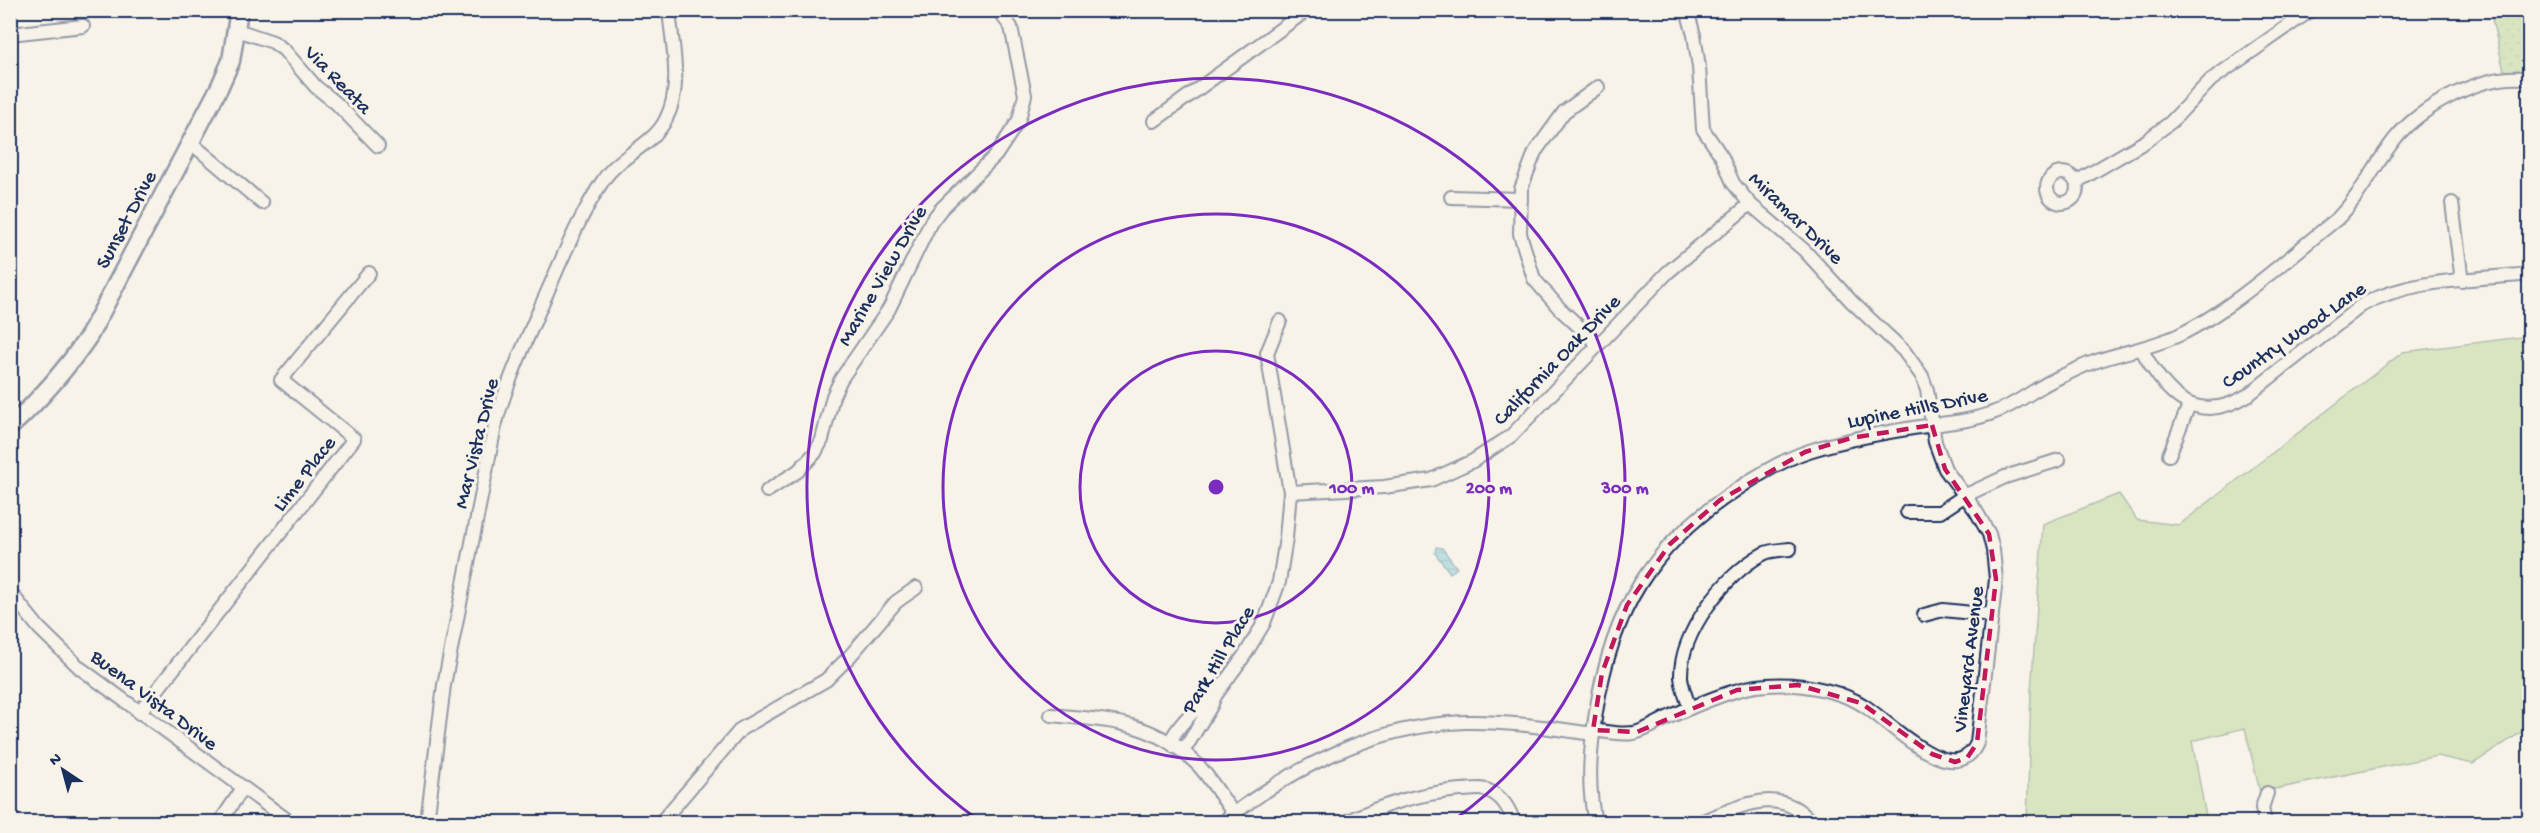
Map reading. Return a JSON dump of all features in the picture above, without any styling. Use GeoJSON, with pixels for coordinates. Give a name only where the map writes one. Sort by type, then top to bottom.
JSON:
{"type":"FeatureCollection","features":[{"type":"Feature","properties":{"kind":"main road","name":"Sunset Drive"},"geometry":{"type":"LineString","coordinates":[[10,427],[58,380],[89,336],[219,88],[231,61],[239,10]]}},
{"type":"Feature","properties":{"kind":"street","name":"Mar Vista Drive"},"geometry":{"type":"LineString","coordinates":[[427,822],[444,685],[493,436],[504,392],[564,254],[605,178],[618,163],[659,130],[666,119],[674,98],[675,83],[669,10]]}},
{"type":"Feature","properties":{"kind":"street","name":"Marine View Drive"},"geometry":{"type":"LineString","coordinates":[[767,490],[798,471],[815,453],[822,440],[833,396],[841,379],[889,309],[931,222],[939,211],[996,155],[1019,120],[1025,95],[1011,27],[998,10]]}},
{"type":"Feature","properties":{"kind":"street"},"geometry":{"type":"LineString","coordinates":[[1154,121],[1307,10]]}},
{"type":"Feature","properties":{"kind":"street","name":"Miramar Drive"},"geometry":{"type":"LineString","coordinates":[[1687,10],[1694,34],[1699,67],[1703,129],[1722,158],[1733,183],[1750,204],[1804,250],[1852,302],[1904,351],[1922,376],[1927,390],[1932,425]]}},
{"type":"Feature","properties":{"kind":"street"},"geometry":{"type":"LineString","coordinates":[[2076,182],[2146,141],[2171,122],[2211,80],[2311,10]]}},
{"type":"Feature","properties":{"kind":"street"},"geometry":{"type":"LineString","coordinates":[[10,34],[82,26]]}},
{"type":"Feature","properties":{"kind":"street","name":"Via Reata"},"geometry":{"type":"LineString","coordinates":[[237,30],[273,42],[284,50],[316,87],[336,103],[378,147]]}},
{"type":"Feature","properties":{"kind":"street","name":"Lupine Hills Drive"},"geometry":{"type":"LineString","coordinates":[[1595,822],[1589,792],[1593,732],[1602,673],[1609,649],[1627,605],[1670,544],[1692,522],[1759,475],[1806,452],[1851,438],[1971,419],[1996,412],[2019,402],[2053,380],[2084,366],[2142,350],[2180,334],[2221,310],[2337,219],[2364,187],[2394,140],[2405,128],[2436,104],[2470,87],[2508,78],[2529,79]]}},
{"type":"Feature","properties":{"kind":"street"},"geometry":{"type":"LineString","coordinates":[[1598,87],[1564,112],[1535,152],[1521,189],[1520,234],[1534,279],[1560,309],[1598,345]]}},
{"type":"Feature","properties":{"kind":"street"},"geometry":{"type":"LineString","coordinates":[[190,142],[262,203]]}},
{"type":"Feature","properties":{"kind":"street"},"geometry":{"type":"LineString","coordinates":[[1451,197],[1521,199]]}},
{"type":"Feature","properties":{"kind":"street"},"geometry":{"type":"LineString","coordinates":[[2452,203],[2462,281]]}},
{"type":"Feature","properties":{"kind":"street","name":"California Oak Drive"},"geometry":{"type":"LineString","coordinates":[[1290,492],[1384,487],[1431,480],[1473,461],[1511,436],[1668,272],[1750,204]]}},
{"type":"Feature","properties":{"kind":"street","name":"Lime Place"},"geometry":{"type":"LineString","coordinates":[[139,713],[354,439],[281,380],[369,273]]}},
{"type":"Feature","properties":{"kind":"street","name":"Country Wood Lane"},"geometry":{"type":"LineString","coordinates":[[2189,405],[2212,409],[2236,402],[2362,304],[2376,297],[2407,287],[2529,274]]}},
{"type":"Feature","properties":{"kind":"street","name":"Park Hill Place"},"geometry":{"type":"LineString","coordinates":[[1174,742],[1186,747],[1215,696],[1264,623],[1279,582],[1290,492],[1267,353],[1280,321]]}},
{"type":"Feature","properties":{"kind":"street"},"geometry":{"type":"LineString","coordinates":[[2142,350],[2154,374],[2169,392],[2189,405],[2169,455]]}},
{"type":"Feature","properties":{"kind":"street","name":"Vineyard Avenue"},"geometry":{"type":"LineString","coordinates":[[1223,822],[1261,794],[1314,762],[1355,744],[1422,727],[1464,722],[1523,724],[1618,734],[1637,732],[1737,690],[1767,685],[1826,690],[1861,703],[1884,719],[1908,741],[1932,754],[1955,762],[1967,758],[1973,753],[1977,743],[1996,579],[1993,550],[1989,534],[1976,511],[1945,469],[1935,442],[1932,425]]}},
{"type":"Feature","properties":{"kind":"street"},"geometry":{"type":"LineString","coordinates":[[1907,512],[1940,512],[1964,496],[2005,477],[2059,460]]}},
{"type":"Feature","properties":{"kind":"street"},"geometry":{"type":"LineString","coordinates":[[1690,708],[1681,676],[1684,654],[1700,618],[1717,593],[1747,566],[1764,553],[1790,549]]}},
{"type":"Feature","properties":{"kind":"street"},"geometry":{"type":"LineString","coordinates":[[661,822],[741,729],[826,680],[850,656],[896,602],[916,588]]}},
{"type":"Feature","properties":{"kind":"street","name":"Buena Vista Drive"},"geometry":{"type":"LineString","coordinates":[[10,592],[39,628],[80,668],[290,822]]}},
{"type":"Feature","properties":{"kind":"street"},"geometry":{"type":"LineString","coordinates":[[1924,615],[1943,610],[1992,615]]}},
{"type":"Feature","properties":{"kind":"street"},"geometry":{"type":"LineString","coordinates":[[1174,742],[1179,726],[1215,696]]}},
{"type":"Feature","properties":{"kind":"street"},"geometry":{"type":"LineString","coordinates":[[1051,715],[1124,723],[1149,730],[1174,742],[1199,766],[1234,814]]}},
{"type":"Feature","properties":{"kind":"street"},"geometry":{"type":"LineString","coordinates":[[220,822],[243,788]]}},
{"type":"Feature","properties":{"kind":"street"},"geometry":{"type":"LineString","coordinates":[[1345,822],[1383,806],[1431,792],[1484,789],[1501,799],[1510,810],[1514,822]]}},
{"type":"Feature","properties":{"kind":"street"},"geometry":{"type":"LineString","coordinates":[[2265,822],[2262,808],[2267,794]]}},
{"type":"Feature","properties":{"kind":"street"},"geometry":{"type":"LineString","coordinates":[[1700,822],[1755,801],[1767,800],[1791,806],[1804,813],[1811,822]]}},
{"type":"Feature","properties":{"kind":"highlighted area"},"geometry":{"type":"Polygon","coordinates":[[[1932,425],[1945,469],[1989,534],[1996,579],[1977,743],[1967,758],[1955,762],[1932,754],[1861,703],[1798,685],[1737,690],[1637,732],[1593,730],[1602,673],[1627,605],[1670,544],[1720,500],[1805,452],[1851,438],[1932,425]]]}},
{"type":"Feature","properties":{"kind":"green space"},"geometry":{"type":"Polygon","coordinates":[[[2490,11],[2529,11],[2529,78],[2506,79],[2490,11]]]}},
{"type":"Feature","properties":{"kind":"green space"},"geometry":{"type":"Polygon","coordinates":[[[2529,336],[2529,727],[2473,764],[2437,756],[2260,792],[2245,728],[2192,741],[2207,822],[2027,822],[2031,691],[2043,524],[2119,494],[2137,520],[2179,525],[2403,352],[2529,336]]]}},
{"type":"Feature","properties":{"kind":"water"},"geometry":{"type":"Polygon","coordinates":[[[1436,547],[1442,548],[1457,568],[1450,573],[1435,553],[1436,547]]]}}]}
